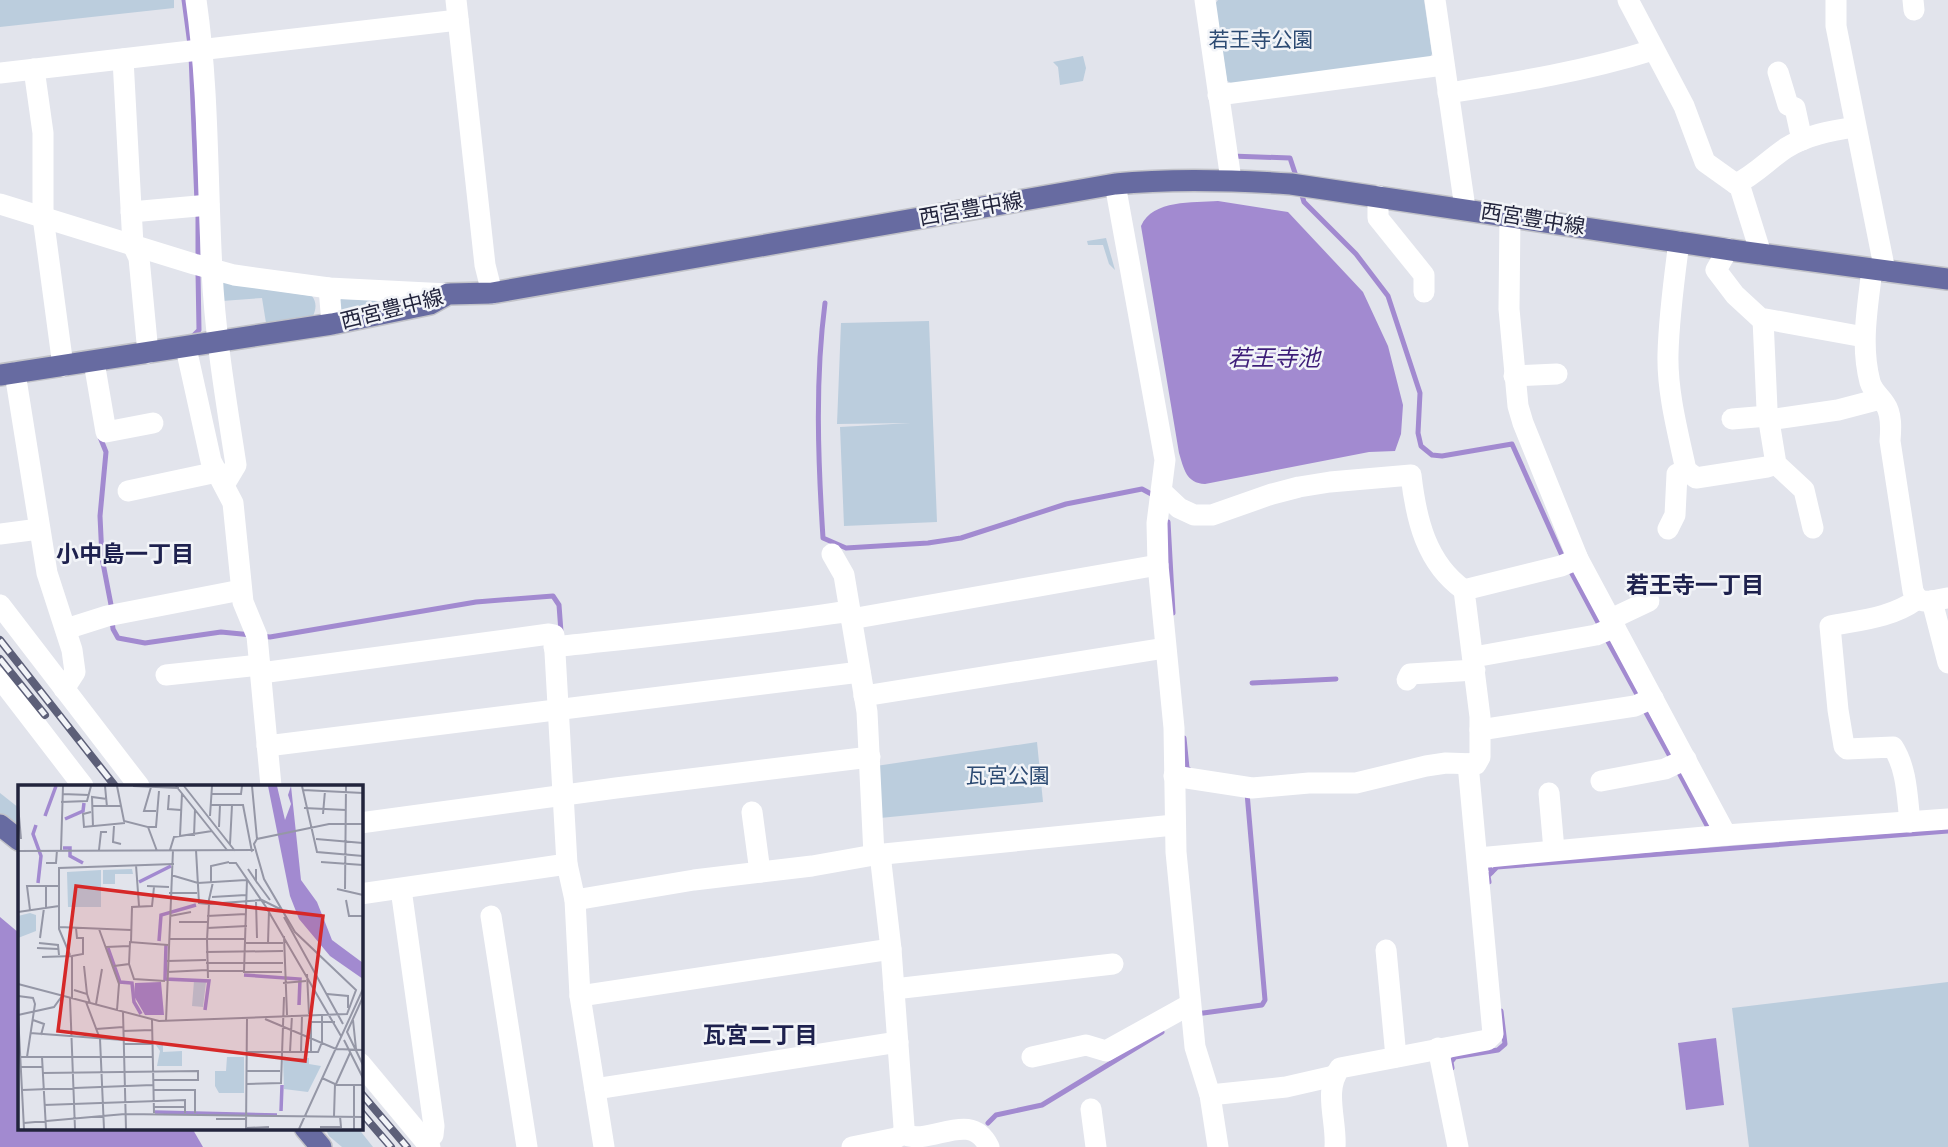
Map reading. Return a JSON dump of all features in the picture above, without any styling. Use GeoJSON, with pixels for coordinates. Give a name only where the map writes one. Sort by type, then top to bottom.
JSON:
{"type":"FeatureCollection","features":[{"type":"Feature","properties":{"kind":"main road","name":"西宮豊中線"},"geometry":{"type":"LineString","coordinates":[[8,374],[332,324],[429,304],[447,294],[492,293],[1115,184],[1172,179],[1297,185],[1948,279]]}},
{"type":"Feature","properties":{"kind":"main road"},"geometry":{"type":"LineString","coordinates":[[0,825],[18,839]]}},
{"type":"Feature","properties":{"kind":"street"},"geometry":{"type":"LineString","coordinates":[[128,491],[220,478],[236,465],[217,343],[204,50],[196,0]]}},
{"type":"Feature","properties":{"kind":"street"},"geometry":{"type":"LineString","coordinates":[[1205,0],[1231,180]]}},
{"type":"Feature","properties":{"kind":"street"},"geometry":{"type":"LineString","coordinates":[[1435,0],[1465,208]]}},
{"type":"Feature","properties":{"kind":"street"},"geometry":{"type":"LineString","coordinates":[[1628,0],[1684,106],[1705,162],[1740,187],[1761,254]]}},
{"type":"Feature","properties":{"kind":"street"},"geometry":{"type":"LineString","coordinates":[[1836,0],[1836,26],[1879,270],[1864,337],[1870,382],[1887,406],[1891,425],[1890,441],[1913,591],[1932,600]]}},
{"type":"Feature","properties":{"kind":"street"},"geometry":{"type":"LineString","coordinates":[[0,73],[204,50],[457,10],[485,265],[492,293]]}},
{"type":"Feature","properties":{"kind":"street"},"geometry":{"type":"LineString","coordinates":[[1448,93],[1563,74],[1605,65],[1653,50]]}},
{"type":"Feature","properties":{"kind":"street"},"geometry":{"type":"LineString","coordinates":[[123,59],[133,245],[139,258],[148,354]]}},
{"type":"Feature","properties":{"kind":"street"},"geometry":{"type":"LineString","coordinates":[[1219,95],[1443,65]]}},
{"type":"Feature","properties":{"kind":"street"},"geometry":{"type":"LineString","coordinates":[[34,69],[43,133],[43,217],[63,366]]}},
{"type":"Feature","properties":{"kind":"street"},"geometry":{"type":"LineString","coordinates":[[1778,72],[1788,105],[1795,108],[1802,140]]}},
{"type":"Feature","properties":{"kind":"street"},"geometry":{"type":"LineString","coordinates":[[1736,184],[1802,140],[1813,135],[1855,127]]}},
{"type":"Feature","properties":{"kind":"street"},"geometry":{"type":"LineString","coordinates":[[1115,184],[1165,460],[1157,523],[1158,565],[1174,728],[1174,825],[1189,1004],[1195,1047],[1210,1096],[1218,1147]]}},
{"type":"Feature","properties":{"kind":"street"},"geometry":{"type":"LineString","coordinates":[[1378,196],[1378,218],[1424,275],[1424,292]]}},
{"type":"Feature","properties":{"kind":"street"},"geometry":{"type":"LineString","coordinates":[[0,204],[212,270],[328,288],[447,294]]}},
{"type":"Feature","properties":{"kind":"street"},"geometry":{"type":"LineString","coordinates":[[131,212],[209,205]]}},
{"type":"Feature","properties":{"kind":"street"},"geometry":{"type":"LineString","coordinates":[[1510,215],[1509,309],[1518,406],[1570,562],[1677,764],[1726,835]]}},
{"type":"Feature","properties":{"kind":"street"},"geometry":{"type":"LineString","coordinates":[[1679,242],[1673,271],[1668,355],[1674,411],[1686,470],[1696,478],[1776,464]]}},
{"type":"Feature","properties":{"kind":"street"},"geometry":{"type":"LineString","coordinates":[[1728,249],[1716,270],[1735,295],[1763,318],[1864,337]]}},
{"type":"Feature","properties":{"kind":"street"},"geometry":{"type":"LineString","coordinates":[[328,288],[332,324]]}},
{"type":"Feature","properties":{"kind":"street"},"geometry":{"type":"LineString","coordinates":[[1763,318],[1763,366],[1776,464],[1804,490],[1813,528]]}},
{"type":"Feature","properties":{"kind":"street"},"geometry":{"type":"LineString","coordinates":[[186,348],[211,461],[233,503],[243,602],[257,636],[271,785]]}},
{"type":"Feature","properties":{"kind":"street"},"geometry":{"type":"LineString","coordinates":[[94,362],[107,432],[153,423]]}},
{"type":"Feature","properties":{"kind":"street"},"geometry":{"type":"LineString","coordinates":[[8,374],[50,587],[66,628],[75,672],[64,689]]}},
{"type":"Feature","properties":{"kind":"street"},"geometry":{"type":"LineString","coordinates":[[1514,376],[1557,374]]}},
{"type":"Feature","properties":{"kind":"street"},"geometry":{"type":"LineString","coordinates":[[1732,419],[1831,411],[1880,399]]}},
{"type":"Feature","properties":{"kind":"street"},"geometry":{"type":"LineString","coordinates":[[1668,529],[1675,515],[1676,474],[1686,470]]}},
{"type":"Feature","properties":{"kind":"street"},"geometry":{"type":"LineString","coordinates":[[1162,492],[1180,508],[1194,515],[1212,515],[1299,487],[1411,475],[1414,502],[1427,544],[1448,579],[1464,590],[1570,562]]}},
{"type":"Feature","properties":{"kind":"street"},"geometry":{"type":"LineString","coordinates":[[0,534],[39,529]]}},
{"type":"Feature","properties":{"kind":"street"},"geometry":{"type":"LineString","coordinates":[[832,554],[844,575],[864,696],[877,855],[891,948],[905,1127],[902,1140]]}},
{"type":"Feature","properties":{"kind":"street"},"geometry":{"type":"LineString","coordinates":[[554,647],[850,615],[1158,565]]}},
{"type":"Feature","properties":{"kind":"street"},"geometry":{"type":"LineString","coordinates":[[66,628],[112,615],[241,590]]}},
{"type":"Feature","properties":{"kind":"street"},"geometry":{"type":"LineString","coordinates":[[1174,776],[1252,788],[1309,783],[1356,783],[1426,766],[1446,763],[1476,764],[1480,757],[1480,730],[1464,590]]}},
{"type":"Feature","properties":{"kind":"street"},"geometry":{"type":"LineString","coordinates":[[1932,600],[1948,663]]}},
{"type":"Feature","properties":{"kind":"street"},"geometry":{"type":"LineString","coordinates":[[1910,822],[1903,768],[1893,747],[1847,749],[1844,746],[1830,626],[1877,617],[1932,600]]}},
{"type":"Feature","properties":{"kind":"street"},"geometry":{"type":"LineString","coordinates":[[1407,680],[1410,674],[1474,664],[1607,628],[1649,601]]}},
{"type":"Feature","properties":{"kind":"street"},"geometry":{"type":"LineString","coordinates":[[0,605],[138,785]]}},
{"type":"Feature","properties":{"kind":"street"},"geometry":{"type":"LineString","coordinates":[[166,676],[260,669],[554,635],[567,864],[575,900],[580,996],[604,1147]]}},
{"type":"Feature","properties":{"kind":"street"},"geometry":{"type":"LineString","coordinates":[[864,696],[1165,648]]}},
{"type":"Feature","properties":{"kind":"street"},"geometry":{"type":"LineString","coordinates":[[267,746],[860,672]]}},
{"type":"Feature","properties":{"kind":"street"},"geometry":{"type":"LineString","coordinates":[[0,678],[82,785]]}},
{"type":"Feature","properties":{"kind":"street"},"geometry":{"type":"LineString","coordinates":[[1480,730],[1644,702]]}},
{"type":"Feature","properties":{"kind":"street"},"geometry":{"type":"LineString","coordinates":[[362,824],[564,795],[870,757]]}},
{"type":"Feature","properties":{"kind":"street"},"geometry":{"type":"LineString","coordinates":[[1335,1147],[1336,1132],[1331,1094],[1334,1076],[1340,1068],[1487,1040],[1493,1034],[1481,857],[1468,764]]}},
{"type":"Feature","properties":{"kind":"street"},"geometry":{"type":"LineString","coordinates":[[1601,781],[1677,764]]}},
{"type":"Feature","properties":{"kind":"street"},"geometry":{"type":"LineString","coordinates":[[1549,793],[1554,850]]}},
{"type":"Feature","properties":{"kind":"street"},"geometry":{"type":"LineString","coordinates":[[752,812],[760,872]]}},
{"type":"Feature","properties":{"kind":"street"},"geometry":{"type":"LineString","coordinates":[[1481,857],[1948,819]]}},
{"type":"Feature","properties":{"kind":"street"},"geometry":{"type":"LineString","coordinates":[[575,900],[681,882],[877,855],[1174,825]]}},
{"type":"Feature","properties":{"kind":"street"},"geometry":{"type":"LineString","coordinates":[[362,894],[567,864]]}},
{"type":"Feature","properties":{"kind":"street"},"geometry":{"type":"LineString","coordinates":[[362,1065],[428,1144],[434,1126],[401,889]]}},
{"type":"Feature","properties":{"kind":"street"},"geometry":{"type":"LineString","coordinates":[[491,916],[527,1147]]}},
{"type":"Feature","properties":{"kind":"street"},"geometry":{"type":"LineString","coordinates":[[580,996],[891,948]]}},
{"type":"Feature","properties":{"kind":"street"},"geometry":{"type":"LineString","coordinates":[[1386,950],[1396,1057]]}},
{"type":"Feature","properties":{"kind":"street"},"geometry":{"type":"LineString","coordinates":[[894,989],[988,971],[1084,961],[1113,964]]}},
{"type":"Feature","properties":{"kind":"street"},"geometry":{"type":"LineString","coordinates":[[1032,1057],[1086,1045],[1106,1051],[1189,1004]]}},
{"type":"Feature","properties":{"kind":"street"},"geometry":{"type":"LineString","coordinates":[[595,1089],[898,1042]]}},
{"type":"Feature","properties":{"kind":"street"},"geometry":{"type":"LineString","coordinates":[[1438,1048],[1458,1147]]}},
{"type":"Feature","properties":{"kind":"street"},"geometry":{"type":"LineString","coordinates":[[1210,1096],[1286,1087],[1334,1076]]}},
{"type":"Feature","properties":{"kind":"street"},"geometry":{"type":"LineString","coordinates":[[1091,1109],[1096,1147]]}},
{"type":"Feature","properties":{"kind":"street"},"geometry":{"type":"LineString","coordinates":[[852,1147],[888,1140],[915,1140],[967,1130],[984,1137],[989,1147]]}},
{"type":"Feature","properties":{"kind":"green space"},"geometry":{"type":"Polygon","coordinates":[[[0,0],[174,0],[174,8],[0,27],[0,0]]]}},
{"type":"Feature","properties":{"kind":"green space","name":"若王寺公園"},"geometry":{"type":"Polygon","coordinates":[[[1218,0],[1424,0],[1432,54],[1429,58],[1233,84],[1227,81],[1215,4],[1218,0]]]}},
{"type":"Feature","properties":{"kind":"green space"},"geometry":{"type":"Polygon","coordinates":[[[1083,56],[1086,68],[1083,81],[1060,85],[1058,67],[1053,62],[1083,56]]]}},
{"type":"Feature","properties":{"kind":"green space"},"geometry":{"type":"Polygon","coordinates":[[[1106,238],[1115,270],[1109,264],[1103,245],[1088,245],[1087,241],[1106,238]]]}},
{"type":"Feature","properties":{"kind":"green space"},"geometry":{"type":"Polygon","coordinates":[[[220,282],[312,296],[315,304],[313,316],[266,323],[262,298],[222,301],[220,282]]]}},
{"type":"Feature","properties":{"kind":"green space"},"geometry":{"type":"Polygon","coordinates":[[[341,299],[377,300],[382,304],[344,313],[339,311],[338,302],[341,299]]]}},
{"type":"Feature","properties":{"kind":"green space"},"geometry":{"type":"Polygon","coordinates":[[[929,321],[937,522],[844,526],[840,427],[911,423],[837,424],[841,323],[929,321]]]}},
{"type":"Feature","properties":{"kind":"green space","name":"瓦宮公園"},"geometry":{"type":"Polygon","coordinates":[[[1037,742],[1043,802],[880,818],[876,766],[1037,742]]]}},
{"type":"Feature","properties":{"kind":"green space"},"geometry":{"type":"Polygon","coordinates":[[[0,793],[18,807],[18,831],[0,818],[0,793]]]}},
{"type":"Feature","properties":{"kind":"green space"},"geometry":{"type":"Polygon","coordinates":[[[1948,982],[1948,1147],[1749,1147],[1732,1008],[1948,982]]]}},
{"type":"Feature","properties":{"kind":"green space"},"geometry":{"type":"Polygon","coordinates":[[[326,1130],[360,1130],[373,1147],[342,1147],[326,1130]]]}},
{"type":"Feature","properties":{"kind":"water","name":"若王寺池"},"geometry":{"type":"Polygon","coordinates":[[[1218,201],[1288,212],[1363,292],[1388,346],[1403,405],[1401,434],[1395,451],[1369,452],[1205,484],[1194,481],[1187,474],[1179,453],[1141,226],[1147,217],[1164,207],[1218,201]]]}},
{"type":"Feature","properties":{"kind":"water"},"geometry":{"type":"Polygon","coordinates":[[[0,917],[18,932],[18,1130],[193,1130],[203,1147],[0,1147],[0,917]]]}},
{"type":"Feature","properties":{"kind":"water"},"geometry":{"type":"Polygon","coordinates":[[[1716,1038],[1724,1105],[1686,1110],[1678,1043],[1716,1038]]]}},
{"type":"Feature","properties":{"kind":"waterway"},"geometry":{"type":"LineString","coordinates":[[184,0],[190,45]]}},
{"type":"Feature","properties":{"kind":"waterway"},"geometry":{"type":"LineString","coordinates":[[191,55],[197,203]]}},
{"type":"Feature","properties":{"kind":"waterway"},"geometry":{"type":"LineString","coordinates":[[1231,156],[1290,158],[1297,179]]}},
{"type":"Feature","properties":{"kind":"waterway"},"geometry":{"type":"LineString","coordinates":[[1301,192],[1304,202],[1356,254],[1388,296],[1420,393],[1418,433],[1421,446],[1432,455],[1442,456],[1512,444],[1564,560]]}},
{"type":"Feature","properties":{"kind":"waterway"},"geometry":{"type":"LineString","coordinates":[[198,213],[198,258]]}},
{"type":"Feature","properties":{"kind":"waterway"},"geometry":{"type":"LineString","coordinates":[[190,339],[199,330],[198,272]]}},
{"type":"Feature","properties":{"kind":"waterway"},"geometry":{"type":"LineString","coordinates":[[825,303],[818,420],[823,538],[846,548],[928,543],[961,538],[1066,504],[1142,489],[1155,496]]}},
{"type":"Feature","properties":{"kind":"waterway"},"geometry":{"type":"LineString","coordinates":[[100,437],[106,452],[100,516],[102,558],[112,610]]}},
{"type":"Feature","properties":{"kind":"waterway"},"geometry":{"type":"LineString","coordinates":[[1168,522],[1173,613]]}},
{"type":"Feature","properties":{"kind":"waterway"},"geometry":{"type":"LineString","coordinates":[[1569,568],[1601,628]]}},
{"type":"Feature","properties":{"kind":"waterway"},"geometry":{"type":"LineString","coordinates":[[261,636],[270,637],[476,602],[553,596],[559,605],[561,632]]}},
{"type":"Feature","properties":{"kind":"waterway"},"geometry":{"type":"LineString","coordinates":[[112,620],[118,638],[145,643],[221,632],[252,635]]}},
{"type":"Feature","properties":{"kind":"waterway"},"geometry":{"type":"LineString","coordinates":[[1605,636],[1639,698]]}},
{"type":"Feature","properties":{"kind":"waterway"},"geometry":{"type":"LineString","coordinates":[[1252,683],[1336,679]]}},
{"type":"Feature","properties":{"kind":"waterway"},"geometry":{"type":"LineString","coordinates":[[1643,707],[1672,760]]}},
{"type":"Feature","properties":{"kind":"waterway"},"geometry":{"type":"LineString","coordinates":[[1184,738],[1187,768],[1192,772]]}},
{"type":"Feature","properties":{"kind":"waterway"},"geometry":{"type":"LineString","coordinates":[[1677,769],[1710,831]]}},
{"type":"Feature","properties":{"kind":"waterway"},"geometry":{"type":"LineString","coordinates":[[1196,1014],[1262,1005],[1265,1000],[1247,793]]}},
{"type":"Feature","properties":{"kind":"waterway"},"geometry":{"type":"LineString","coordinates":[[1492,872],[1497,867],[1948,831]]}},
{"type":"Feature","properties":{"kind":"waterway"},"geometry":{"type":"LineString","coordinates":[[1487,864],[1492,872],[1488,876],[1489,882]]}},
{"type":"Feature","properties":{"kind":"waterway"},"geometry":{"type":"LineString","coordinates":[[1452,1068],[1451,1062],[1455,1057],[1498,1050],[1505,1044],[1501,1011]]}},
{"type":"Feature","properties":{"kind":"waterway"},"geometry":{"type":"LineString","coordinates":[[988,1123],[996,1115],[1042,1105],[1162,1032]]}},
{"type":"Feature","properties":{"kind":"railway"},"geometry":{"type":"LineString","coordinates":[[0,640],[114,785]]}},
{"type":"Feature","properties":{"kind":"railway"},"geometry":{"type":"LineString","coordinates":[[0,659],[45,715]]}},
{"type":"Feature","properties":{"kind":"railway"},"geometry":{"type":"LineString","coordinates":[[362,1094],[407,1147]]}},
{"type":"Feature","properties":{"kind":"railway"},"geometry":{"type":"LineString","coordinates":[[362,1113],[391,1147]]}},
{"type":"Feature","properties":{"kind":"district","name":"小中島一丁目"},"geometry":{"type":"Point","coordinates":[125,554]}},
{"type":"Feature","properties":{"kind":"district","name":"若王寺一丁目"},"geometry":{"type":"Point","coordinates":[1695,585]}},
{"type":"Feature","properties":{"kind":"district","name":"瓦宮二丁目"},"geometry":{"type":"Point","coordinates":[760,1035]}}]}
